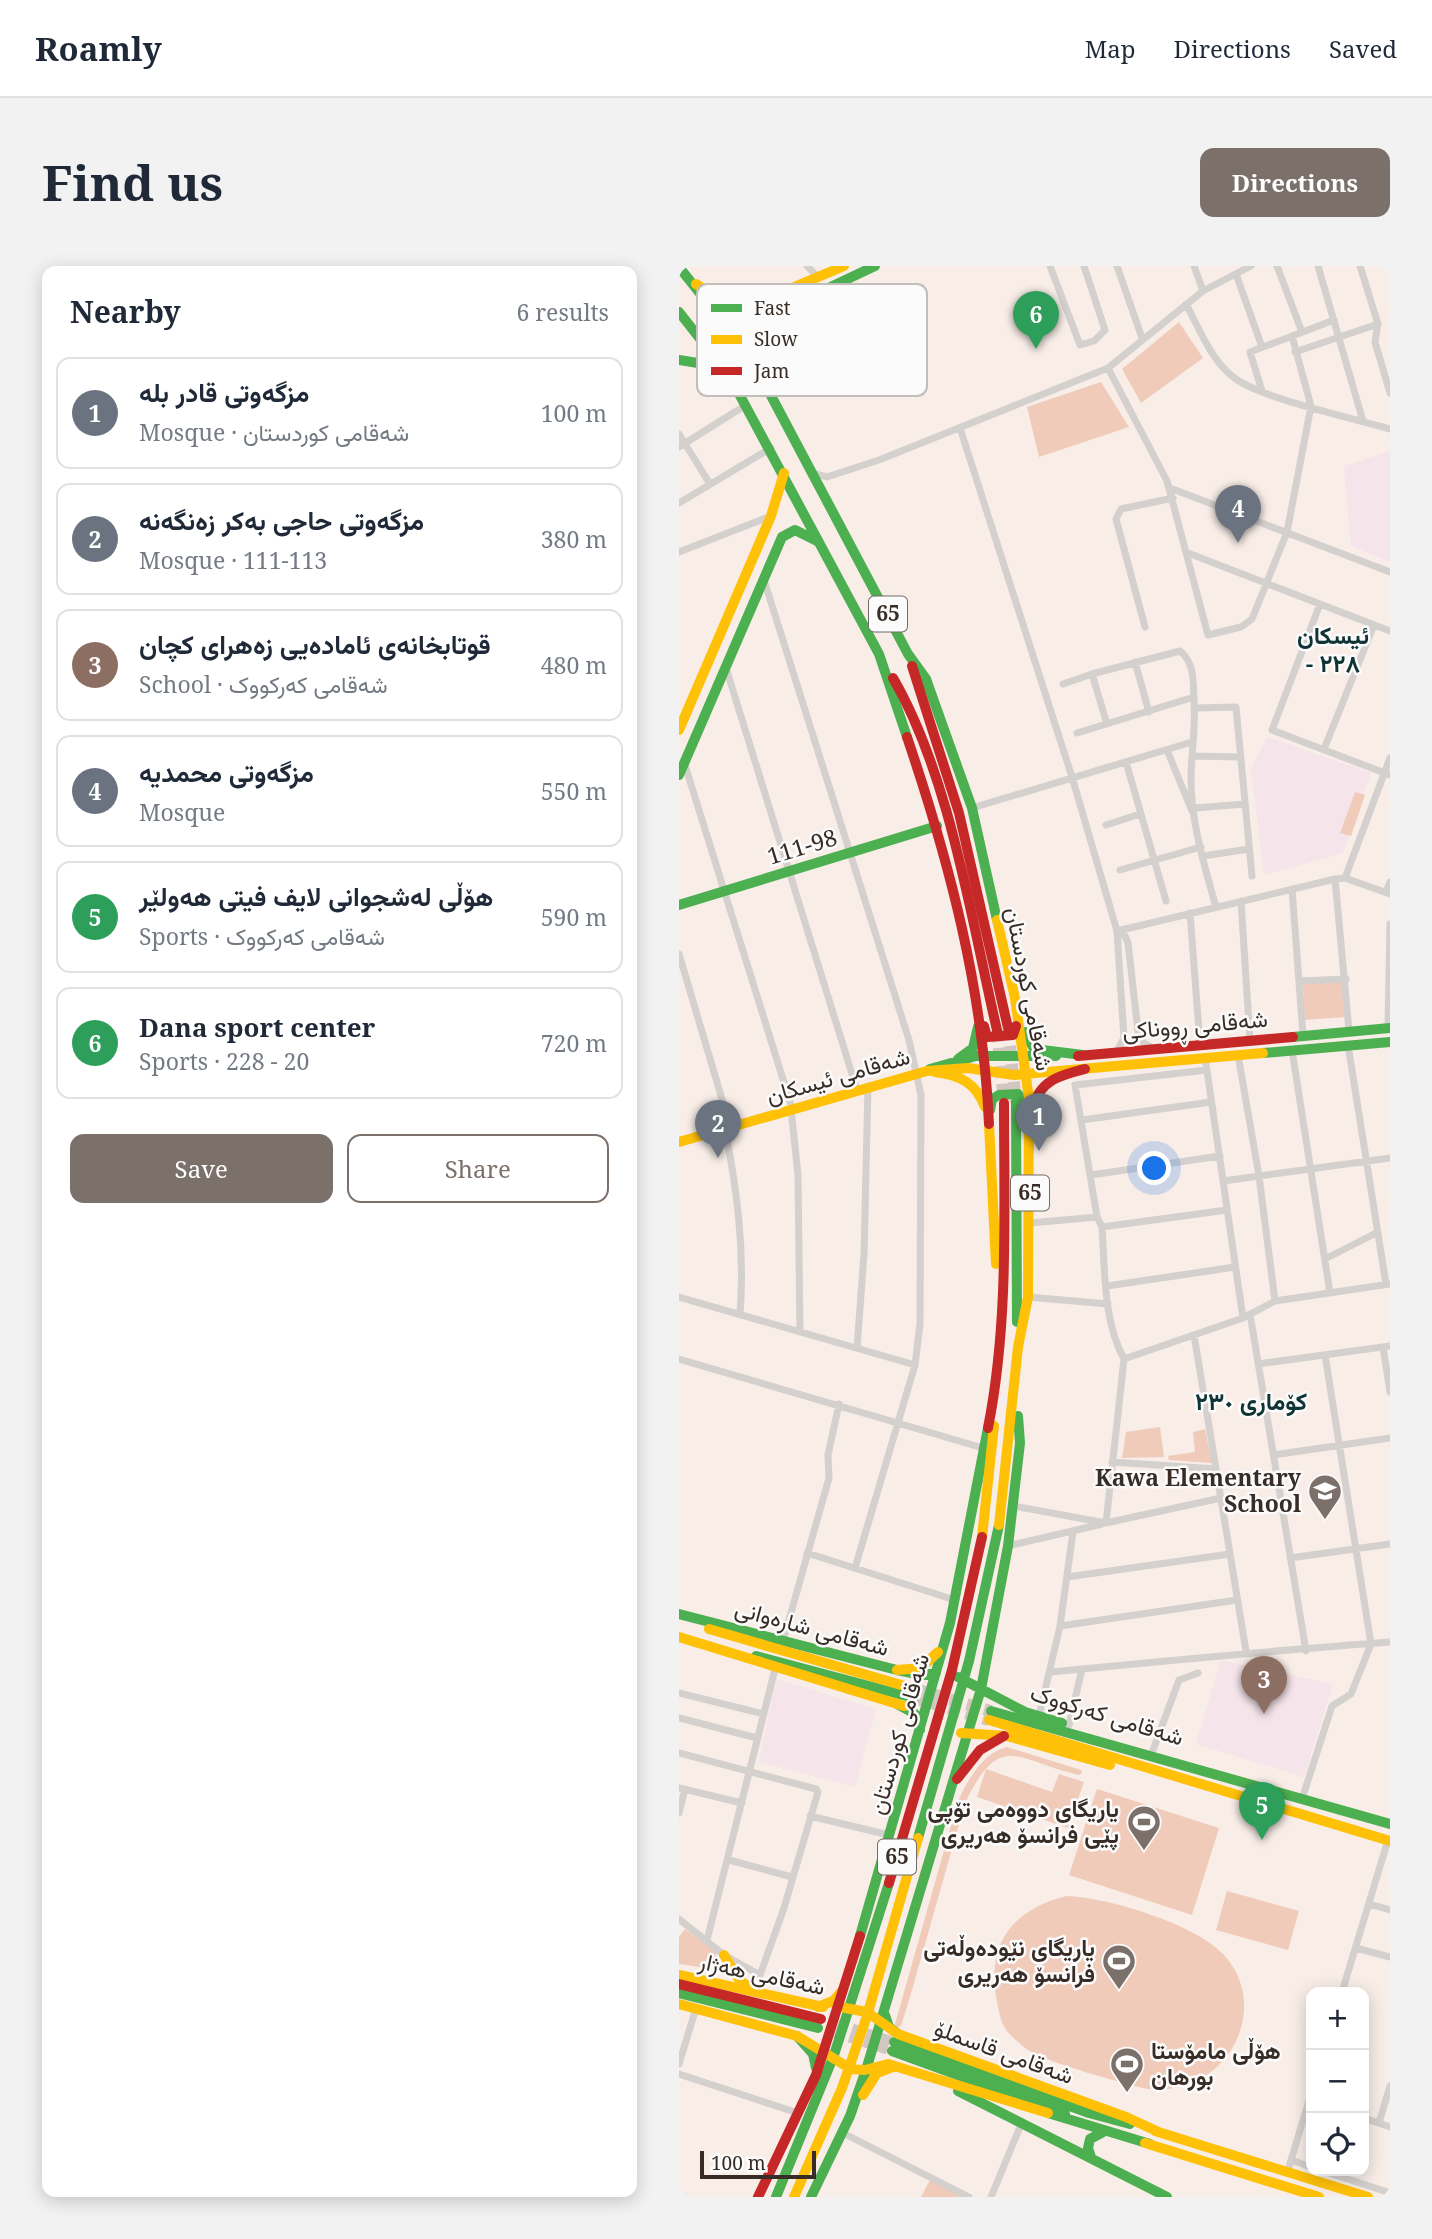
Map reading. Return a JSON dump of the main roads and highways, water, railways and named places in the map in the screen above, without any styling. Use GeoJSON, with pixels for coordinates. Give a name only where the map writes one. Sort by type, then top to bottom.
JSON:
{"type":"FeatureCollection","features":[{"type":"Feature","properties":{"kind":"main road"},"geometry":{"type":"LineString","coordinates":[[803,284],[843,266],[848,279]]}},
{"type":"Feature","properties":{"kind":"main road"},"geometry":{"type":"LineString","coordinates":[[837,284],[875,266]]}},
{"type":"Feature","properties":{"kind":"main road","name":"شەقامی کوردستان"},"geometry":{"type":"LineString","coordinates":[[679,267],[697,288]]}},
{"type":"Feature","properties":{"kind":"main road"},"geometry":{"type":"LineString","coordinates":[[691,280],[697,284]]}},
{"type":"Feature","properties":{"kind":"main road","name":"شەقامی کوردستان"},"geometry":{"type":"LineString","coordinates":[[679,312],[697,335]]}},
{"type":"Feature","properties":{"kind":"main road"},"geometry":{"type":"LineString","coordinates":[[679,360],[697,363]]}},
{"type":"Feature","properties":{"kind":"main road","name":"شەقامی کوردستان"},"geometry":{"type":"LineString","coordinates":[[741,396],[908,704],[948,818],[1003,1028],[959,813],[908,654]]}},
{"type":"Feature","properties":{"kind":"main road","name":"شەقامی کوردستان"},"geometry":{"type":"LineString","coordinates":[[771,396],[908,654],[926,679],[972,808],[1015,998],[1024,1057],[1030,1132],[1030,1223],[1028,1297],[1018,1346]]}},
{"type":"Feature","properties":{"kind":"main road"},"geometry":{"type":"LineString","coordinates":[[679,730],[771,516],[784,472]]}},
{"type":"Feature","properties":{"kind":"main road"},"geometry":{"type":"LineString","coordinates":[[679,775],[786,532],[798,529],[820,543]]}},
{"type":"Feature","properties":{"kind":"main road","name":"شەقامی کوردستان"},"geometry":{"type":"LineString","coordinates":[[879,654],[937,826],[965,934],[986,1054],[998,1321]]}},
{"type":"Feature","properties":{"kind":"main road"},"geometry":{"type":"LineString","coordinates":[[693,698],[708,707]]}},
{"type":"Feature","properties":{"kind":"main road","name":"111-98"},"geometry":{"type":"LineString","coordinates":[[679,905],[937,826]]}},
{"type":"Feature","properties":{"kind":"main road"},"geometry":{"type":"LineString","coordinates":[[974,988],[986,1034],[990,1038],[1015,1033],[1015,998]]}},
{"type":"Feature","properties":{"kind":"main road"},"geometry":{"type":"LineString","coordinates":[[1015,998],[1032,1048],[1083,1055]]}},
{"type":"Feature","properties":{"kind":"main road"},"geometry":{"type":"LineString","coordinates":[[958,1059],[969,1053],[975,1043],[979,1013]]}},
{"type":"Feature","properties":{"kind":"main road","name":"شەقامی ڕووناکی"},"geometry":{"type":"LineString","coordinates":[[1004,1054],[1024,1057],[1083,1055],[1389,1028]]}},
{"type":"Feature","properties":{"kind":"main road","name":"شەقامی ڕووناکی"},"geometry":{"type":"LineString","coordinates":[[1006,1074],[1390,1042]]}},
{"type":"Feature","properties":{"kind":"main road","name":"شەقامی ئیسکان"},"geometry":{"type":"LineString","coordinates":[[926,1072],[958,1059],[1004,1054]]}},
{"type":"Feature","properties":{"kind":"main road","name":"شەقامی ئیسکان"},"geometry":{"type":"LineString","coordinates":[[679,1142],[868,1086],[926,1072],[968,1068],[1006,1074]]}},
{"type":"Feature","properties":{"kind":"main road"},"geometry":{"type":"LineString","coordinates":[[1030,1132],[1034,1100],[1040,1087],[1060,1075],[1085,1069]]}},
{"type":"Feature","properties":{"kind":"main road"},"geometry":{"type":"LineString","coordinates":[[926,1072],[953,1074],[974,1085],[989,1121]]}},
{"type":"Feature","properties":{"kind":"main road"},"geometry":{"type":"LineString","coordinates":[[989,1121],[995,1097],[1019,1095],[1025,1102],[1030,1147]]}},
{"type":"Feature","properties":{"kind":"main road","name":"شەقامی کوردستان"},"geometry":{"type":"LineString","coordinates":[[794,2197],[842,2088],[867,2016],[969,1661],[1002,1511],[1018,1346],[1016,1102]]}},
{"type":"Feature","properties":{"kind":"main road","name":"شەقامی کوردستان"},"geometry":{"type":"LineString","coordinates":[[776,2197],[827,2082],[851,2012],[955,1657],[986,1508],[994,1444],[998,1321],[1003,1266],[1004,1103]]}},
{"type":"Feature","properties":{"kind":"main road","name":"شەقامی کوردستان"},"geometry":{"type":"LineString","coordinates":[[811,2197],[850,2116],[866,2070],[981,1689],[992,1642],[1013,1506],[1020,1443],[1015,1388]]}},
{"type":"Feature","properties":{"kind":"main road","name":"شەقامی کوردستان"},"geometry":{"type":"LineString","coordinates":[[758,2197],[816,2076],[920,1734],[955,1600],[996,1389]]}},
{"type":"Feature","properties":{"kind":"main road","name":"شەقامی شارەوانی"},"geometry":{"type":"LineString","coordinates":[[679,1614],[897,1670],[922,1675],[936,1673]]}},
{"type":"Feature","properties":{"kind":"main road","name":"شەقامی شارەوانی"},"geometry":{"type":"LineString","coordinates":[[679,1620],[915,1693],[679,1636]]}},
{"type":"Feature","properties":{"kind":"main road"},"geometry":{"type":"LineString","coordinates":[[897,1670],[915,1671],[929,1665],[950,1622]]}},
{"type":"Feature","properties":{"kind":"main road","name":"شەقامی شارەوانی"},"geometry":{"type":"LineString","coordinates":[[679,1636],[775,1669],[913,1709],[924,1719]]}},
{"type":"Feature","properties":{"kind":"main road"},"geometry":{"type":"LineString","coordinates":[[992,1642],[992,1686],[1002,1697],[1025,1712]]}},
{"type":"Feature","properties":{"kind":"main road","name":"شەقامی کەرکووک"},"geometry":{"type":"LineString","coordinates":[[936,1673],[969,1681],[1025,1712],[1212,1767],[1269,1790]]}},
{"type":"Feature","properties":{"kind":"main road"},"geometry":{"type":"LineString","coordinates":[[897,1704],[915,1714],[920,1734]]}},
{"type":"Feature","properties":{"kind":"main road","name":"شەقامی کەرکووک"},"geometry":{"type":"LineString","coordinates":[[1389,1840],[990,1716],[1390,1824]]}},
{"type":"Feature","properties":{"kind":"main road","name":"شەقامی کەرکووک"},"geometry":{"type":"LineString","coordinates":[[924,1719],[944,1731],[1007,1736],[1208,1794],[1263,1803]]}},
{"type":"Feature","properties":{"kind":"main road"},"geometry":{"type":"LineString","coordinates":[[949,1791],[980,1750],[995,1739],[1007,1736]]}},
{"type":"Feature","properties":{"kind":"main road"},"geometry":{"type":"LineString","coordinates":[[712,1981],[719,1979],[723,1973],[724,1955],[738,1978],[751,1990]]}},
{"type":"Feature","properties":{"kind":"main road","name":"شەقامی هەژار"},"geometry":{"type":"LineString","coordinates":[[679,1975],[837,2010]]}},
{"type":"Feature","properties":{"kind":"main road","name":"شەقامی هەژار"},"geometry":{"type":"LineString","coordinates":[[679,1984],[820,2023],[679,1993]]}},
{"type":"Feature","properties":{"kind":"main road"},"geometry":{"type":"LineString","coordinates":[[818,2007],[833,2001],[845,1985]]}},
{"type":"Feature","properties":{"kind":"main road","name":"شەقامی هەژار"},"geometry":{"type":"LineString","coordinates":[[679,2004],[797,2036],[814,2044],[822,2054]]}},
{"type":"Feature","properties":{"kind":"main road"},"geometry":{"type":"LineString","coordinates":[[837,2010],[859,2009],[883,2018],[894,2042]]}},
{"type":"Feature","properties":{"kind":"main road"},"geometry":{"type":"LineString","coordinates":[[797,2036],[813,2054],[816,2076]]}},
{"type":"Feature","properties":{"kind":"main road","name":"شەقامی قاسملۆ"},"geometry":{"type":"LineString","coordinates":[[894,2042],[1126,2117],[1161,2133],[1290,2165],[1368,2197]]}},
{"type":"Feature","properties":{"kind":"main road","name":"شەقامی قاسملۆ"},"geometry":{"type":"LineString","coordinates":[[894,2042],[1150,2144],[1296,2194],[1319,2197]]}},
{"type":"Feature","properties":{"kind":"main road","name":"شەقامی قاسملۆ"},"geometry":{"type":"LineString","coordinates":[[822,2054],[840,2066],[866,2070],[882,2064],[895,2066],[1103,2132],[1150,2144]]}},
{"type":"Feature","properties":{"kind":"main road"},"geometry":{"type":"LineString","coordinates":[[850,2116],[877,2073],[895,2066]]}},
{"type":"Feature","properties":{"kind":"main road"},"geometry":{"type":"LineString","coordinates":[[923,2075],[1167,2197]]}},
{"type":"Feature","properties":{"kind":"main road"},"geometry":{"type":"LineString","coordinates":[[1091,2157],[1088,2148],[1090,2139],[1103,2132]]}},
{"type":"Feature","properties":{"kind":"tunnel"},"geometry":{"type":"LineString","coordinates":[[1008,1028],[1016,1102]]}},
{"type":"Feature","properties":{"kind":"tunnel"},"geometry":{"type":"LineString","coordinates":[[997,1030],[1004,1102]]}},
{"type":"Feature","properties":{"kind":"tunnel"},"geometry":{"type":"LineString","coordinates":[[915,1689],[991,1711]]}},
{"type":"Feature","properties":{"kind":"tunnel"},"geometry":{"type":"LineString","coordinates":[[914,1698],[989,1720]]}},
{"type":"Feature","properties":{"kind":"tunnel"},"geometry":{"type":"LineString","coordinates":[[838,2024],[894,2042]]}},
{"type":"Feature","properties":{"kind":"tunnel"},"geometry":{"type":"LineString","coordinates":[[835,2033],[892,2051]]}},
{"type":"Feature","properties":{"kind":"place","name":"Dana sport center"},"geometry":{"type":"Point","coordinates":[1036,349]}},
{"type":"Feature","properties":{"kind":"place","name":"مزگەوتی محمدیە"},"geometry":{"type":"Point","coordinates":[1238,543]}},
{"type":"Feature","properties":{"kind":"place","name":"مزگەوتی قادر بلە"},"geometry":{"type":"Point","coordinates":[1039,1151]}},
{"type":"Feature","properties":{"kind":"place","name":"مزگەوتی حاجی بەکر زەنگەنە"},"geometry":{"type":"Point","coordinates":[718,1158]}},
{"type":"Feature","properties":{"kind":"place","name":"Kawa Elementary School"},"geometry":{"type":"Point","coordinates":[1325,1521]}},
{"type":"Feature","properties":{"kind":"place","name":"قوتابخانەی ئامادەیی زەهرای کچان"},"geometry":{"type":"Point","coordinates":[1264,1714]}},
{"type":"Feature","properties":{"kind":"place","name":"هۆڵی لەشجوانی لایف فیتی هەولێر"},"geometry":{"type":"Point","coordinates":[1262,1840]}},
{"type":"Feature","properties":{"kind":"place","name":"یاریگای دووەمی تۆپی پێی فرانسۆ هەریری"},"geometry":{"type":"Point","coordinates":[1144,1852]}},
{"type":"Feature","properties":{"kind":"place","name":"یاریگای نێودەوڵەتی فرانسۆ هەریری"},"geometry":{"type":"Point","coordinates":[1119,1991]}},
{"type":"Feature","properties":{"kind":"place","name":"هۆڵی مامۆستا بورهان"},"geometry":{"type":"Point","coordinates":[1127,2094]}},
{"type":"Feature","properties":{"kind":"district","name":"ئیسکان - ٢٢٨"},"geometry":{"type":"Point","coordinates":[1333,650]}},
{"type":"Feature","properties":{"kind":"district","name":"کۆماری ٢٣٠"},"geometry":{"type":"Point","coordinates":[1251,1402]}}]}
